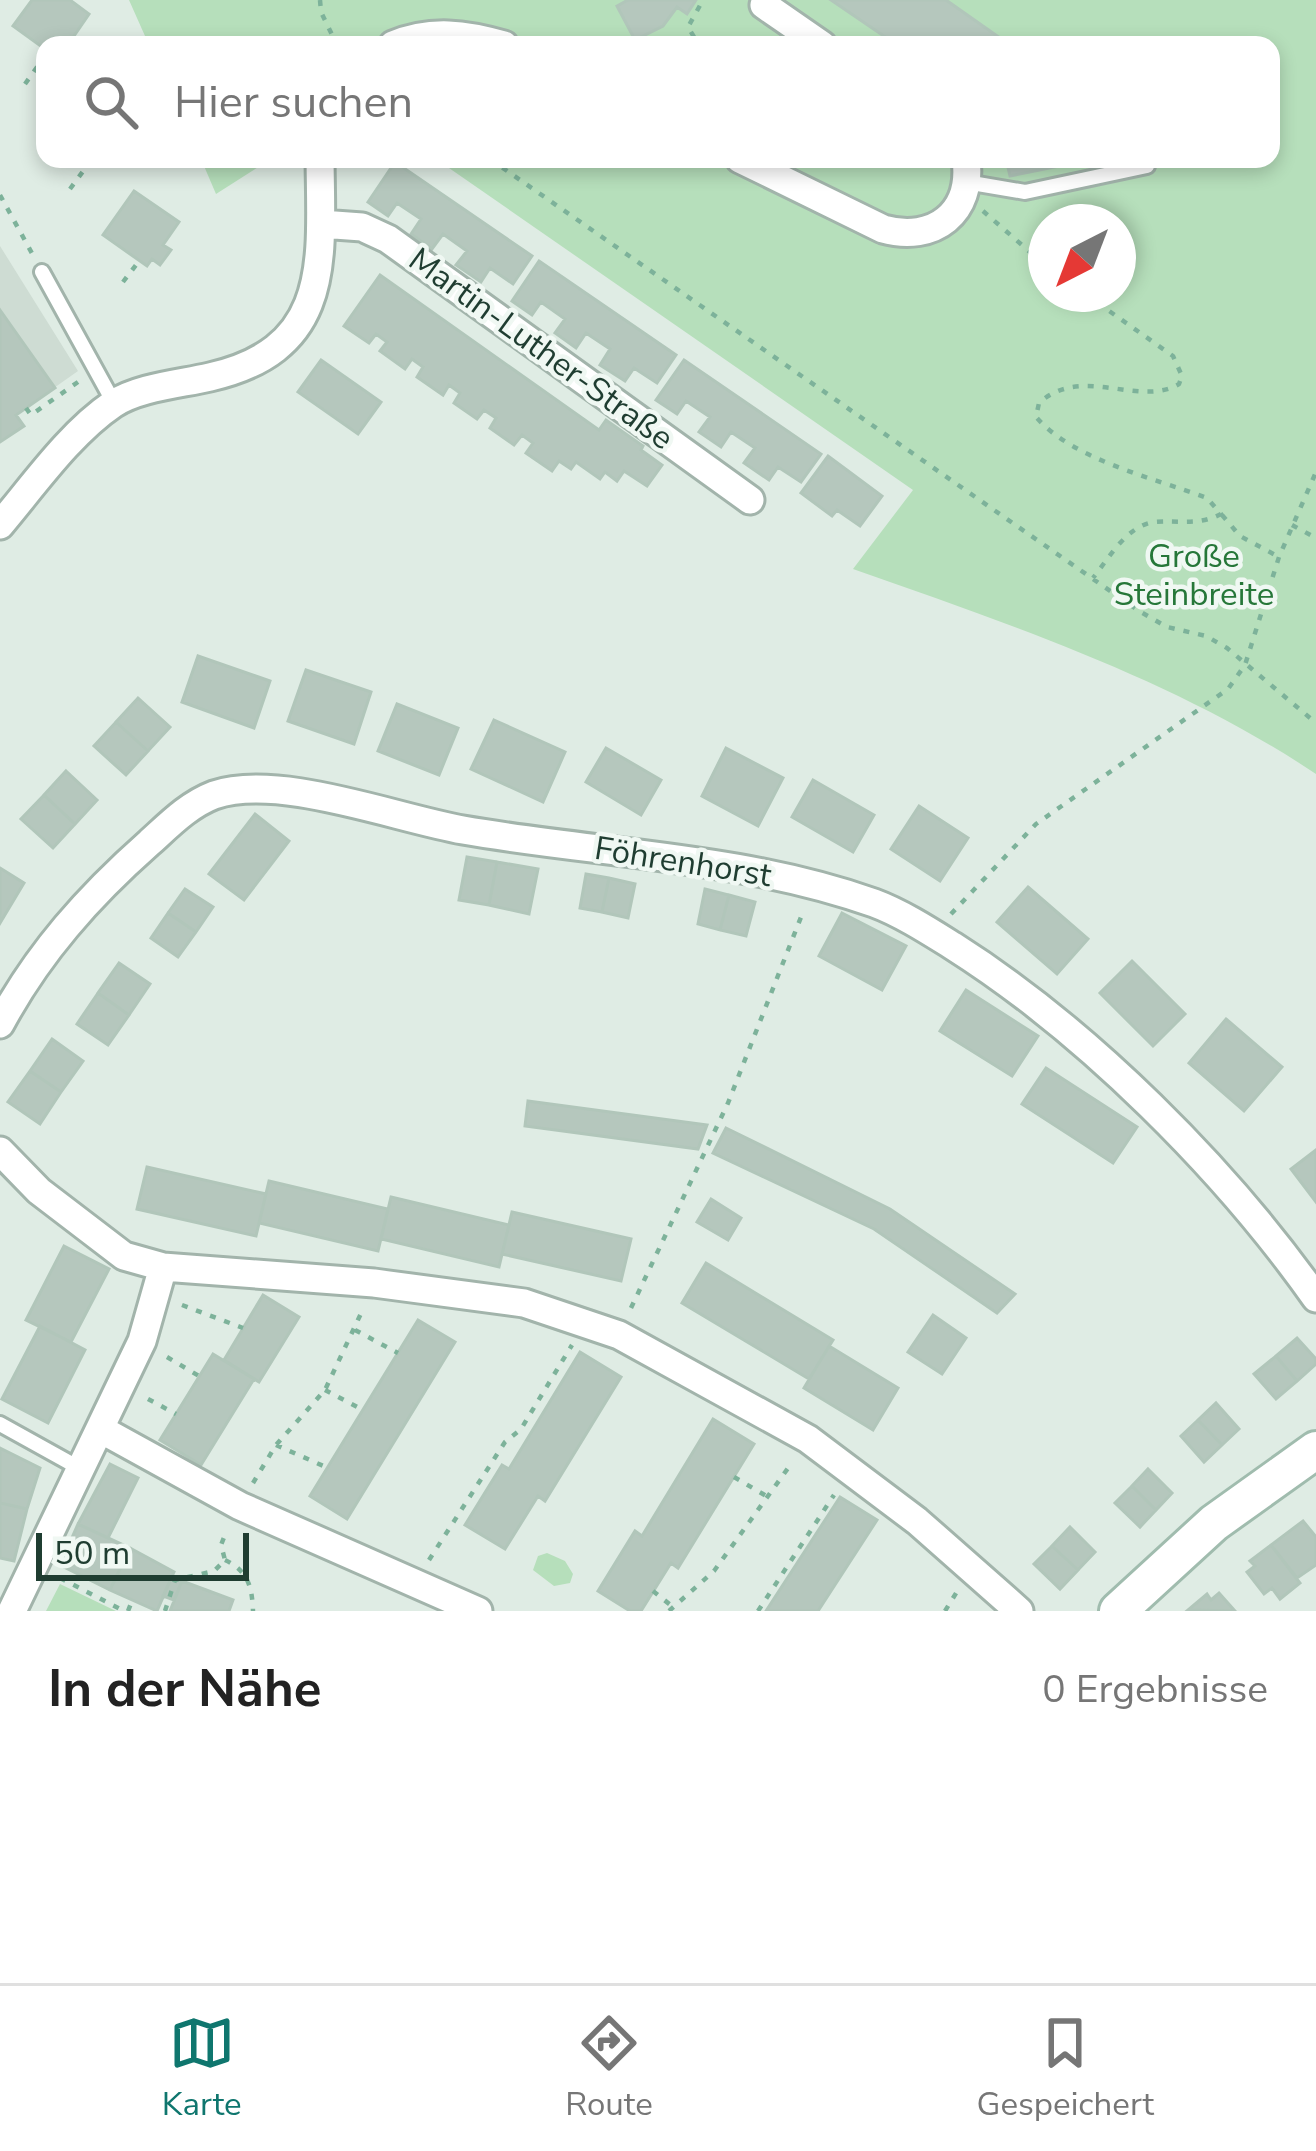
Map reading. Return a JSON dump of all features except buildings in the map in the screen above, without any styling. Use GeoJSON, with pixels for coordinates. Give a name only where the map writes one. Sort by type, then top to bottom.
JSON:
{"type":"FeatureCollection","features":[{"type":"Feature","properties":{"kind":"street"},"geometry":{"type":"LineString","coordinates":[[764,5],[809,36]]}},
{"type":"Feature","properties":{"kind":"street"},"geometry":{"type":"LineString","coordinates":[[423,36],[458,36]]}},
{"type":"Feature","properties":{"kind":"street"},"geometry":{"type":"LineString","coordinates":[[0,525],[51,464],[114,403],[232,372],[260,360],[284,340],[304,314],[317,285],[322,259],[320,168]]}},
{"type":"Feature","properties":{"kind":"street"},"geometry":{"type":"LineString","coordinates":[[758,168],[883,229],[906,235],[927,232],[949,217],[966,180]]}},
{"type":"Feature","properties":{"kind":"street","name":"Martin-Luther-Straße"},"geometry":{"type":"LineString","coordinates":[[321,224],[362,227],[388,239],[750,500]]}},
{"type":"Feature","properties":{"kind":"street","name":"Föhrenhorst"},"geometry":{"type":"LineString","coordinates":[[0,1024],[58,933],[132,858],[182,813],[214,796],[250,788],[312,796],[464,830],[728,865],[878,904],[1010,982],[1077,1038],[1307,1265],[1316,1298]]}},
{"type":"Feature","properties":{"kind":"street"},"geometry":{"type":"LineString","coordinates":[[0,1151],[39,1191],[103,1243],[159,1280],[374,1283],[524,1303],[619,1335],[808,1439],[916,1521],[1019,1611]]}},
{"type":"Feature","properties":{"kind":"street"},"geometry":{"type":"LineString","coordinates":[[12,1611],[142,1341],[159,1280]]}},
{"type":"Feature","properties":{"kind":"street"},"geometry":{"type":"LineString","coordinates":[[102,1430],[240,1506],[478,1611]]}},
{"type":"Feature","properties":{"kind":"street"},"geometry":{"type":"LineString","coordinates":[[1118,1611],[1214,1523],[1316,1450]]}},
{"type":"Feature","properties":{"kind":"lane"},"geometry":{"type":"LineString","coordinates":[[966,180],[1025,192],[1138,168]]}},
{"type":"Feature","properties":{"kind":"lane"},"geometry":{"type":"LineString","coordinates":[[42,272],[114,403]]}},
{"type":"Feature","properties":{"kind":"lane"},"geometry":{"type":"LineString","coordinates":[[0,1424],[81,1469]]}},
{"type":"Feature","properties":{"kind":"path"},"geometry":{"type":"LineString","coordinates":[[320,0],[333,36]]}},
{"type":"Feature","properties":{"kind":"path"},"geometry":{"type":"LineString","coordinates":[[693,36],[688,27],[703,0]]}},
{"type":"Feature","properties":{"kind":"path"},"geometry":{"type":"LineString","coordinates":[[25,84],[36,69]]}},
{"type":"Feature","properties":{"kind":"path"},"geometry":{"type":"LineString","coordinates":[[70,189],[85,168]]}},
{"type":"Feature","properties":{"kind":"path"},"geometry":{"type":"LineString","coordinates":[[503,168],[1093,578],[1167,627],[1206,636],[1316,723]]}},
{"type":"Feature","properties":{"kind":"path"},"geometry":{"type":"LineString","coordinates":[[966,180],[992,218],[1028,250]]}},
{"type":"Feature","properties":{"kind":"path"},"geometry":{"type":"LineString","coordinates":[[0,195],[42,272]]}},
{"type":"Feature","properties":{"kind":"path"},"geometry":{"type":"LineString","coordinates":[[123,282],[139,261]]}},
{"type":"Feature","properties":{"kind":"path"},"geometry":{"type":"LineString","coordinates":[[1111,312],[1174,356],[1182,376],[1179,384],[1163,390],[1062,388],[1039,404],[1036,418],[1052,435],[1078,450],[1208,498],[1240,536],[1279,557]]}},
{"type":"Feature","properties":{"kind":"path"},"geometry":{"type":"LineString","coordinates":[[26,408],[31,415],[84,377]]}},
{"type":"Feature","properties":{"kind":"path"},"geometry":{"type":"LineString","coordinates":[[933,934],[1036,824],[1228,689],[1246,665],[1279,557],[1316,472]]}},
{"type":"Feature","properties":{"kind":"path"},"geometry":{"type":"LineString","coordinates":[[1093,578],[1128,535],[1150,522],[1203,523],[1221,514]]}},
{"type":"Feature","properties":{"kind":"path"},"geometry":{"type":"LineString","coordinates":[[1292,525],[1316,538]]}},
{"type":"Feature","properties":{"kind":"path"},"geometry":{"type":"LineString","coordinates":[[619,1335],[728,1103],[813,885]]}},
{"type":"Feature","properties":{"kind":"path"},"geometry":{"type":"LineString","coordinates":[[159,1280],[243,1328]]}},
{"type":"Feature","properties":{"kind":"path"},"geometry":{"type":"LineString","coordinates":[[253,1611],[253,1590],[241,1568],[225,1560],[221,1545],[276,1445],[326,1390],[374,1283]]}},
{"type":"Feature","properties":{"kind":"path"},"geometry":{"type":"LineString","coordinates":[[412,1584],[505,1442],[521,1429],[585,1322]]}},
{"type":"Feature","properties":{"kind":"path"},"geometry":{"type":"LineString","coordinates":[[356,1330],[398,1353]]}},
{"type":"Feature","properties":{"kind":"path"},"geometry":{"type":"LineString","coordinates":[[142,1341],[199,1376]]}},
{"type":"Feature","properties":{"kind":"path"},"geometry":{"type":"LineString","coordinates":[[556,1373],[564,1379]]}},
{"type":"Feature","properties":{"kind":"path"},"geometry":{"type":"LineString","coordinates":[[122,1384],[176,1414]]}},
{"type":"Feature","properties":{"kind":"path"},"geometry":{"type":"LineString","coordinates":[[326,1390],[363,1410]]}},
{"type":"Feature","properties":{"kind":"path"},"geometry":{"type":"LineString","coordinates":[[521,1429],[530,1434]]}},
{"type":"Feature","properties":{"kind":"path"},"geometry":{"type":"LineString","coordinates":[[653,1591],[671,1609],[714,1571],[808,1439]]}},
{"type":"Feature","properties":{"kind":"path"},"geometry":{"type":"LineString","coordinates":[[276,1445],[328,1468]]}},
{"type":"Feature","properties":{"kind":"path"},"geometry":{"type":"LineString","coordinates":[[758,1611],[833,1497],[855,1474]]}},
{"type":"Feature","properties":{"kind":"path"},"geometry":{"type":"LineString","coordinates":[[734,1477],[767,1497]]}},
{"type":"Feature","properties":{"kind":"path"},"geometry":{"type":"LineString","coordinates":[[479,1482],[488,1488]]}},
{"type":"Feature","properties":{"kind":"path"},"geometry":{"type":"LineString","coordinates":[[165,1611],[175,1580],[214,1571],[225,1560]]}},
{"type":"Feature","properties":{"kind":"path"},"geometry":{"type":"LineString","coordinates":[[34,1565],[126,1611],[132,1601]]}},
{"type":"Feature","properties":{"kind":"path"},"geometry":{"type":"LineString","coordinates":[[79,1588],[83,1577]]}},
{"type":"Feature","properties":{"kind":"shaded area"},"geometry":{"type":"Polygon","coordinates":[[[0,246],[78,371],[17,414],[24,426],[0,442],[0,246]]]}},
{"type":"Feature","properties":{"kind":"green space","name":"Große Steinbreite"},"geometry":{"type":"Polygon","coordinates":[[[129,0],[1316,0],[1316,774],[1207,710],[1091,657],[853,569],[913,490],[449,168],[1280,168],[1280,36],[145,36],[129,0]]]}},
{"type":"Feature","properties":{"kind":"green space"},"geometry":{"type":"Polygon","coordinates":[[[205,168],[257,168],[216,194],[205,168]]]}},
{"type":"Feature","properties":{"kind":"green space"},"geometry":{"type":"Polygon","coordinates":[[[547,1553],[565,1561],[573,1574],[570,1583],[554,1586],[533,1570],[538,1556],[547,1553]]]}},
{"type":"Feature","properties":{"kind":"green space"},"geometry":{"type":"Polygon","coordinates":[[[60,1584],[116,1611],[46,1611],[60,1584]]]}}]}
